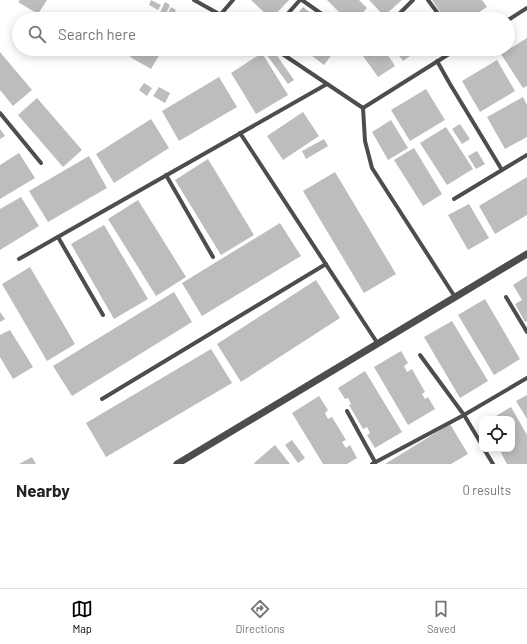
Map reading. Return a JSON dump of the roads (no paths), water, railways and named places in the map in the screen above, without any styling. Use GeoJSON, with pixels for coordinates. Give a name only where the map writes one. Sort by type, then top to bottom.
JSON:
{"type":"FeatureCollection","features":[{"type":"Feature","properties":{"kind":"street"},"geometry":{"type":"LineString","coordinates":[[194,0],[217,12]]}},
{"type":"Feature","properties":{"kind":"street"},"geometry":{"type":"LineString","coordinates":[[223,12],[233,0]]}},
{"type":"Feature","properties":{"kind":"street"},"geometry":{"type":"LineString","coordinates":[[290,12],[301,0],[319,12]]}},
{"type":"Feature","properties":{"kind":"street"},"geometry":{"type":"LineString","coordinates":[[401,12],[413,0]]}},
{"type":"Feature","properties":{"kind":"street"},"geometry":{"type":"LineString","coordinates":[[428,0],[437,12]]}},
{"type":"Feature","properties":{"kind":"street"},"geometry":{"type":"LineString","coordinates":[[515,16],[527,8]]}},
{"type":"Feature","properties":{"kind":"street"},"geometry":{"type":"LineString","coordinates":[[286,56],[363,108]]}},
{"type":"Feature","properties":{"kind":"street"},"geometry":{"type":"LineString","coordinates":[[363,108],[445,56]]}},
{"type":"Feature","properties":{"kind":"street"},"geometry":{"type":"LineString","coordinates":[[437,61],[502,170]]}},
{"type":"Feature","properties":{"kind":"street"},"geometry":{"type":"LineString","coordinates":[[19,259],[327,84]]}},
{"type":"Feature","properties":{"kind":"street"},"geometry":{"type":"LineString","coordinates":[[363,108],[364,141],[372,168],[455,297]]}},
{"type":"Feature","properties":{"kind":"street"},"geometry":{"type":"LineString","coordinates":[[0,113],[41,163]]}},
{"type":"Feature","properties":{"kind":"street"},"geometry":{"type":"LineString","coordinates":[[240,133],[378,344]]}},
{"type":"Feature","properties":{"kind":"street"},"geometry":{"type":"LineString","coordinates":[[454,200],[527,155]]}},
{"type":"Feature","properties":{"kind":"street"},"geometry":{"type":"LineString","coordinates":[[166,176],[213,257]]}},
{"type":"Feature","properties":{"kind":"street"},"geometry":{"type":"LineString","coordinates":[[58,238],[103,315]]}},
{"type":"Feature","properties":{"kind":"street"},"geometry":{"type":"LineString","coordinates":[[178,464],[527,254]]}},
{"type":"Feature","properties":{"kind":"street"},"geometry":{"type":"LineString","coordinates":[[102,399],[326,264]]}},
{"type":"Feature","properties":{"kind":"street"},"geometry":{"type":"LineString","coordinates":[[506,297],[527,332]]}},
{"type":"Feature","properties":{"kind":"street"},"geometry":{"type":"LineString","coordinates":[[420,355],[464,414],[479,440]]}},
{"type":"Feature","properties":{"kind":"street"},"geometry":{"type":"LineString","coordinates":[[347,411],[374,463],[527,378]]}},
{"type":"Feature","properties":{"kind":"street"},"geometry":{"type":"LineString","coordinates":[[486,452],[493,464]]}}]}
